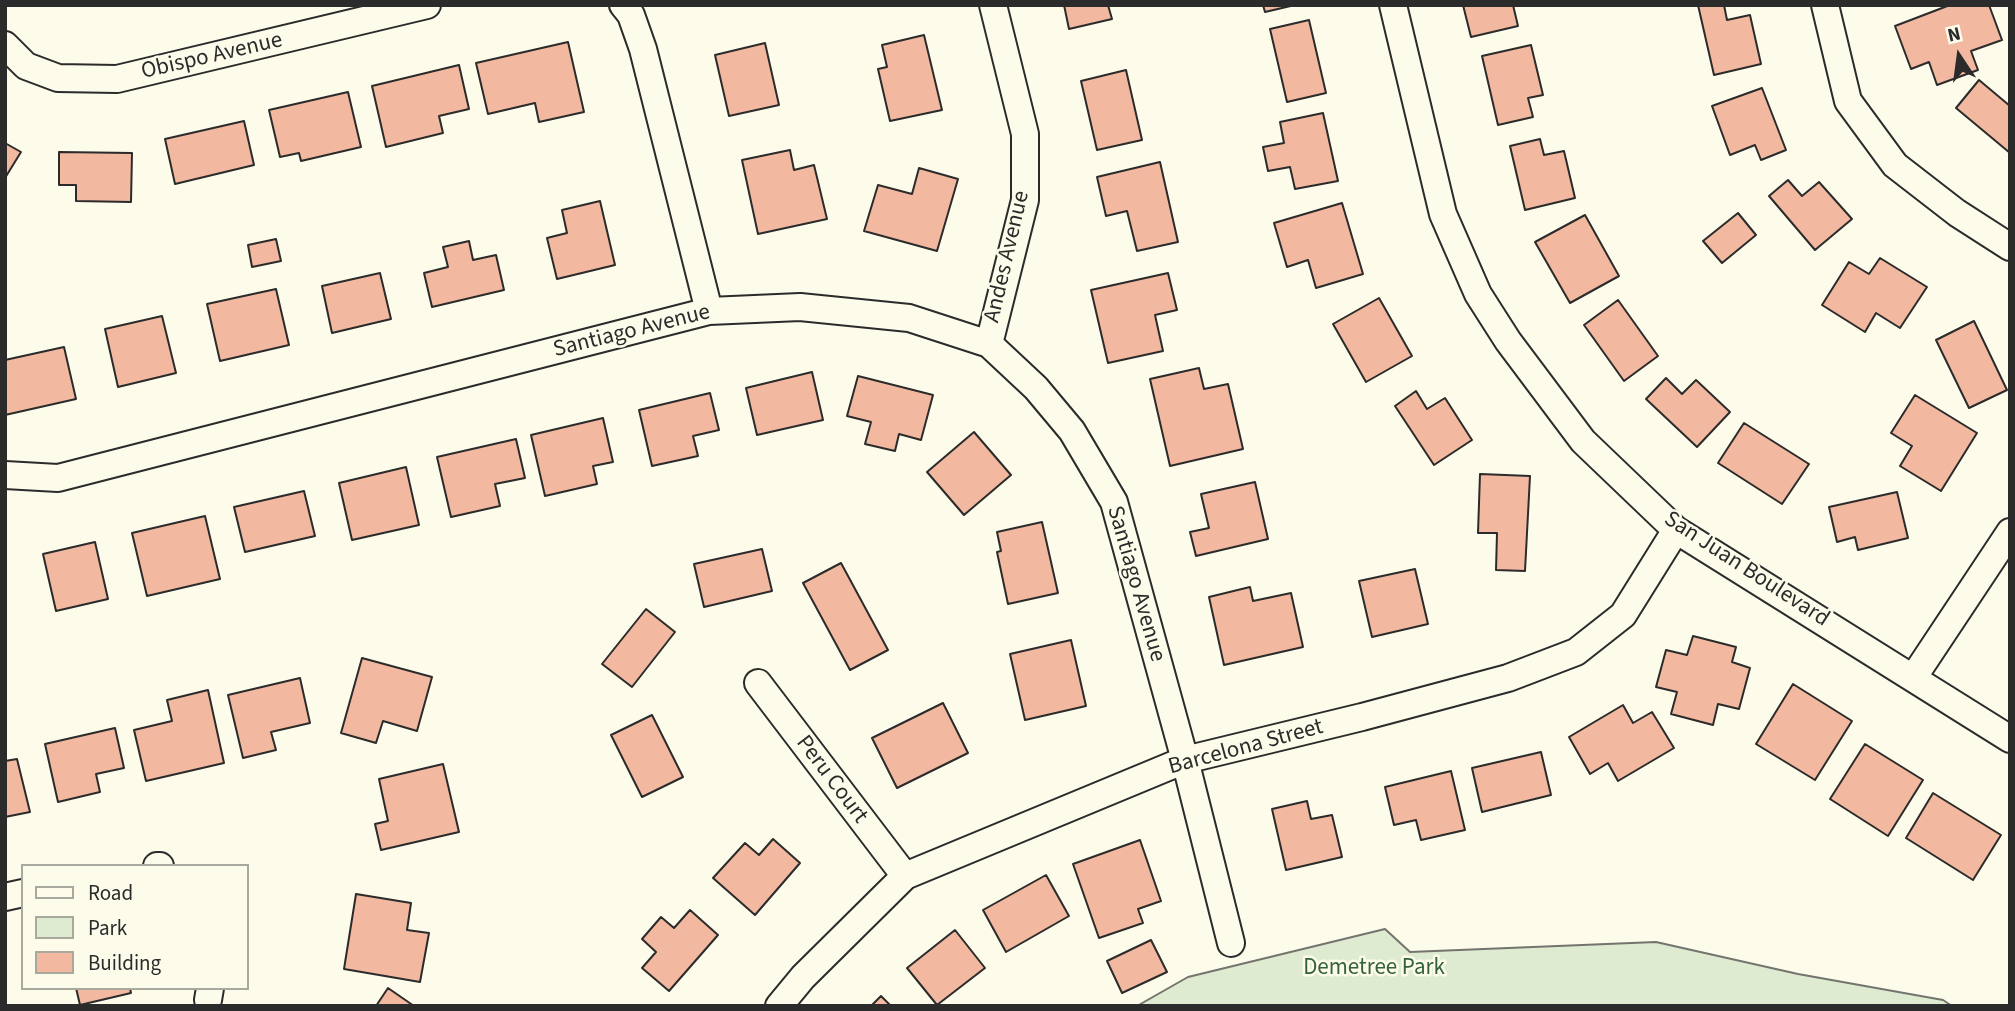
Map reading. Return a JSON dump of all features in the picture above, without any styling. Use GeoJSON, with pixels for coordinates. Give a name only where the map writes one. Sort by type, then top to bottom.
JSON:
{"type":"FeatureCollection","features":[{"type":"Feature","properties":{"kind":"street","name":"Obispo Avenue"},"geometry":{"type":"LineString","coordinates":[[5,45],[26,66],[58,78],[117,79],[427,5]]}},
{"type":"Feature","properties":{"kind":"street"},"geometry":{"type":"LineString","coordinates":[[623,5],[631,15],[643,49],[709,311]]}},
{"type":"Feature","properties":{"kind":"street","name":"Andes Avenue"},"geometry":{"type":"LineString","coordinates":[[989,344],[1026,200],[1025,134],[993,5]]}},
{"type":"Feature","properties":{"kind":"street","name":"San Juan Boulevard"},"geometry":{"type":"LineString","coordinates":[[1393,5],[1443,214],[1478,295],[1508,341],[1583,441],[1676,530],[2010,740]]}},
{"type":"Feature","properties":{"kind":"street"},"geometry":{"type":"LineString","coordinates":[[1825,5],[1848,101],[1895,165],[1956,213],[2010,247]]}},
{"type":"Feature","properties":{"kind":"street","name":"Santiago Avenue"},"geometry":{"type":"LineString","coordinates":[[5,475],[58,478],[709,311],[800,307],[909,318],[989,344],[1036,388],[1072,431],[1114,502],[1185,760],[1231,943]]}},
{"type":"Feature","properties":{"kind":"street","name":"Barcelona Street"},"geometry":{"type":"LineString","coordinates":[[779,1006],[803,977],[905,876],[1185,760],[1508,678],[1576,652],[1623,615],[1676,530]]}},
{"type":"Feature","properties":{"kind":"street"},"geometry":{"type":"LineString","coordinates":[[1913,678],[2010,532]]}},
{"type":"Feature","properties":{"kind":"street","name":"Peru Court"},"geometry":{"type":"LineString","coordinates":[[758,683],[905,876]]}},
{"type":"Feature","properties":{"kind":"green space","name":"Demetree Park"},"geometry":{"type":"Polygon","coordinates":[[[1385,929],[1410,952],[1656,942],[1798,974],[1943,1000],[1952,1006],[1137,1006],[1188,977],[1385,929]]]}},
{"type":"Feature","properties":{"kind":"building"},"geometry":{"type":"Polygon","coordinates":[[[1064,5],[1108,5],[1112,19],[1069,29],[1064,5]]]}},
{"type":"Feature","properties":{"kind":"building"},"geometry":{"type":"Polygon","coordinates":[[[1263,5],[1295,5],[1265,12],[1263,5]]]}},
{"type":"Feature","properties":{"kind":"building"},"geometry":{"type":"Polygon","coordinates":[[[1463,5],[1513,5],[1518,26],[1471,37],[1463,5]]]}},
{"type":"Feature","properties":{"kind":"building"},"geometry":{"type":"Polygon","coordinates":[[[1698,5],[1724,5],[1727,20],[1750,15],[1761,64],[1714,75],[1698,5]]]}},
{"type":"Feature","properties":{"kind":"building"},"geometry":{"type":"Polygon","coordinates":[[[1950,5],[1989,5],[2002,40],[1971,51],[1978,70],[1937,85],[1929,62],[1911,69],[1895,26],[1950,5]]]}},
{"type":"Feature","properties":{"kind":"building"},"geometry":{"type":"Polygon","coordinates":[[[1309,20],[1326,93],[1287,102],[1270,29],[1309,20]]]}},
{"type":"Feature","properties":{"kind":"building"},"geometry":{"type":"Polygon","coordinates":[[[924,35],[942,110],[890,121],[878,69],[887,67],[882,45],[924,35]]]}},
{"type":"Feature","properties":{"kind":"building"},"geometry":{"type":"Polygon","coordinates":[[[568,42],[584,112],[539,122],[535,103],[488,114],[476,63],[568,42]]]}},
{"type":"Feature","properties":{"kind":"building"},"geometry":{"type":"Polygon","coordinates":[[[765,43],[779,105],[729,116],[715,55],[765,43]]]}},
{"type":"Feature","properties":{"kind":"building"},"geometry":{"type":"Polygon","coordinates":[[[1531,45],[1543,95],[1528,98],[1533,117],[1498,125],[1482,56],[1531,45]]]}},
{"type":"Feature","properties":{"kind":"building"},"geometry":{"type":"Polygon","coordinates":[[[459,65],[469,109],[439,116],[443,133],[386,147],[372,86],[459,65]]]}},
{"type":"Feature","properties":{"kind":"building"},"geometry":{"type":"Polygon","coordinates":[[[1126,70],[1142,140],[1097,150],[1081,81],[1126,70]]]}},
{"type":"Feature","properties":{"kind":"building"},"geometry":{"type":"Polygon","coordinates":[[[1979,80],[2010,106],[2010,153],[1956,108],[1979,80]]]}},
{"type":"Feature","properties":{"kind":"building"},"geometry":{"type":"Polygon","coordinates":[[[1762,88],[1786,150],[1761,160],[1755,145],[1730,155],[1712,106],[1762,88]]]}},
{"type":"Feature","properties":{"kind":"building"},"geometry":{"type":"Polygon","coordinates":[[[348,92],[361,147],[301,161],[299,153],[280,157],[269,110],[348,92]]]}},
{"type":"Feature","properties":{"kind":"building"},"geometry":{"type":"Polygon","coordinates":[[[1323,113],[1338,181],[1295,189],[1290,167],[1268,171],[1263,147],[1284,143],[1280,122],[1323,113]]]}},
{"type":"Feature","properties":{"kind":"building"},"geometry":{"type":"Polygon","coordinates":[[[244,121],[254,165],[175,184],[165,139],[244,121]]]}},
{"type":"Feature","properties":{"kind":"building"},"geometry":{"type":"Polygon","coordinates":[[[1540,139],[1544,155],[1564,151],[1575,198],[1525,210],[1510,146],[1540,139]]]}},
{"type":"Feature","properties":{"kind":"building"},"geometry":{"type":"Polygon","coordinates":[[[5,143],[21,152],[5,178],[5,143]]]}},
{"type":"Feature","properties":{"kind":"building"},"geometry":{"type":"Polygon","coordinates":[[[790,150],[794,170],[814,165],[827,219],[758,234],[742,160],[790,150]]]}},
{"type":"Feature","properties":{"kind":"building"},"geometry":{"type":"Polygon","coordinates":[[[59,152],[132,153],[131,202],[76,201],[76,185],[59,185],[59,152]]]}},
{"type":"Feature","properties":{"kind":"building"},"geometry":{"type":"Polygon","coordinates":[[[1160,162],[1178,242],[1137,251],[1127,211],[1106,216],[1097,177],[1160,162]]]}},
{"type":"Feature","properties":{"kind":"building"},"geometry":{"type":"Polygon","coordinates":[[[919,168],[958,179],[937,251],[864,231],[878,185],[912,194],[919,168]]]}},
{"type":"Feature","properties":{"kind":"building"},"geometry":{"type":"Polygon","coordinates":[[[1788,180],[1802,196],[1819,182],[1852,219],[1815,250],[1769,196],[1788,180]]]}},
{"type":"Feature","properties":{"kind":"building"},"geometry":{"type":"Polygon","coordinates":[[[600,201],[615,265],[557,279],[547,238],[567,233],[562,210],[600,201]]]}},
{"type":"Feature","properties":{"kind":"building"},"geometry":{"type":"Polygon","coordinates":[[[1342,203],[1363,274],[1316,288],[1308,260],[1287,267],[1274,223],[1342,203]]]}},
{"type":"Feature","properties":{"kind":"building"},"geometry":{"type":"Polygon","coordinates":[[[1738,213],[1756,235],[1722,263],[1703,241],[1738,213]]]}},
{"type":"Feature","properties":{"kind":"building"},"geometry":{"type":"Polygon","coordinates":[[[1585,215],[1619,276],[1570,303],[1535,242],[1585,215]]]}},
{"type":"Feature","properties":{"kind":"building"},"geometry":{"type":"Polygon","coordinates":[[[276,239],[281,261],[252,267],[248,245],[276,239]]]}},
{"type":"Feature","properties":{"kind":"building"},"geometry":{"type":"Polygon","coordinates":[[[469,241],[473,260],[496,255],[504,290],[432,307],[424,273],[448,267],[443,247],[469,241]]]}},
{"type":"Feature","properties":{"kind":"building"},"geometry":{"type":"Polygon","coordinates":[[[1880,258],[1927,287],[1900,328],[1876,313],[1865,332],[1822,305],[1849,262],[1869,274],[1880,258]]]}},
{"type":"Feature","properties":{"kind":"building"},"geometry":{"type":"Polygon","coordinates":[[[380,273],[391,319],[332,333],[322,286],[380,273]]]}},
{"type":"Feature","properties":{"kind":"building"},"geometry":{"type":"Polygon","coordinates":[[[1168,273],[1177,310],[1155,315],[1163,351],[1108,363],[1091,290],[1168,273]]]}},
{"type":"Feature","properties":{"kind":"building"},"geometry":{"type":"Polygon","coordinates":[[[276,289],[289,345],[220,361],[207,304],[276,289]]]}},
{"type":"Feature","properties":{"kind":"building"},"geometry":{"type":"Polygon","coordinates":[[[1379,298],[1412,356],[1366,382],[1333,324],[1379,298]]]}},
{"type":"Feature","properties":{"kind":"building"},"geometry":{"type":"Polygon","coordinates":[[[1618,300],[1658,356],[1624,381],[1584,325],[1618,300]]]}},
{"type":"Feature","properties":{"kind":"building"},"geometry":{"type":"Polygon","coordinates":[[[162,316],[176,373],[118,387],[105,329],[162,316]]]}},
{"type":"Feature","properties":{"kind":"building"},"geometry":{"type":"Polygon","coordinates":[[[1974,321],[2007,390],[1969,408],[1936,340],[1974,321]]]}},
{"type":"Feature","properties":{"kind":"building"},"geometry":{"type":"Polygon","coordinates":[[[64,347],[76,399],[5,415],[5,360],[64,347]]]}},
{"type":"Feature","properties":{"kind":"building"},"geometry":{"type":"Polygon","coordinates":[[[1199,368],[1204,389],[1228,384],[1243,449],[1170,466],[1150,379],[1199,368]]]}},
{"type":"Feature","properties":{"kind":"building"},"geometry":{"type":"Polygon","coordinates":[[[812,372],[823,420],[757,435],[746,388],[812,372]]]}},
{"type":"Feature","properties":{"kind":"building"},"geometry":{"type":"Polygon","coordinates":[[[858,376],[933,395],[921,440],[899,434],[895,451],[865,444],[871,422],[847,416],[858,376]]]}},
{"type":"Feature","properties":{"kind":"building"},"geometry":{"type":"Polygon","coordinates":[[[1666,378],[1682,394],[1696,380],[1730,412],[1697,447],[1646,399],[1666,378]]]}},
{"type":"Feature","properties":{"kind":"building"},"geometry":{"type":"Polygon","coordinates":[[[1416,391],[1427,409],[1445,398],[1472,440],[1434,465],[1395,406],[1416,391]]]}},
{"type":"Feature","properties":{"kind":"building"},"geometry":{"type":"Polygon","coordinates":[[[710,393],[719,430],[693,436],[698,456],[652,466],[639,410],[710,393]]]}},
{"type":"Feature","properties":{"kind":"building"},"geometry":{"type":"Polygon","coordinates":[[[1915,395],[1977,433],[1941,491],[1900,466],[1912,446],[1891,433],[1915,395]]]}},
{"type":"Feature","properties":{"kind":"building"},"geometry":{"type":"Polygon","coordinates":[[[603,418],[613,462],[593,466],[597,484],[545,496],[531,435],[603,418]]]}},
{"type":"Feature","properties":{"kind":"building"},"geometry":{"type":"Polygon","coordinates":[[[1744,423],[1809,464],[1782,504],[1718,463],[1744,423]]]}},
{"type":"Feature","properties":{"kind":"building"},"geometry":{"type":"Polygon","coordinates":[[[974,432],[1011,475],[964,515],[927,472],[974,432]]]}},
{"type":"Feature","properties":{"kind":"building"},"geometry":{"type":"Polygon","coordinates":[[[516,439],[525,478],[495,484],[500,506],[451,517],[437,457],[516,439]]]}},
{"type":"Feature","properties":{"kind":"building"},"geometry":{"type":"Polygon","coordinates":[[[406,467],[419,525],[352,540],[339,483],[406,467]]]}},
{"type":"Feature","properties":{"kind":"building"},"geometry":{"type":"Polygon","coordinates":[[[1480,474],[1530,476],[1525,571],[1496,570],[1497,533],[1478,533],[1480,474]]]}},
{"type":"Feature","properties":{"kind":"building"},"geometry":{"type":"Polygon","coordinates":[[[1255,482],[1268,539],[1196,556],[1190,532],[1209,528],[1201,494],[1255,482]]]}},
{"type":"Feature","properties":{"kind":"building"},"geometry":{"type":"Polygon","coordinates":[[[304,491],[315,536],[245,552],[234,507],[304,491]]]}},
{"type":"Feature","properties":{"kind":"building"},"geometry":{"type":"Polygon","coordinates":[[[1897,492],[1908,538],[1858,550],[1855,537],[1837,542],[1829,507],[1897,492]]]}},
{"type":"Feature","properties":{"kind":"building"},"geometry":{"type":"Polygon","coordinates":[[[205,516],[220,579],[147,596],[132,533],[205,516]]]}},
{"type":"Feature","properties":{"kind":"building"},"geometry":{"type":"Polygon","coordinates":[[[1042,522],[1058,593],[1008,604],[997,552],[1001,551],[997,532],[1042,522]]]}},
{"type":"Feature","properties":{"kind":"building"},"geometry":{"type":"Polygon","coordinates":[[[95,542],[108,599],[56,611],[43,554],[95,542]]]}},
{"type":"Feature","properties":{"kind":"building"},"geometry":{"type":"Polygon","coordinates":[[[762,549],[772,591],[704,607],[694,564],[762,549]]]}},
{"type":"Feature","properties":{"kind":"building"},"geometry":{"type":"Polygon","coordinates":[[[841,563],[888,650],[850,670],[803,583],[841,563]]]}},
{"type":"Feature","properties":{"kind":"building"},"geometry":{"type":"Polygon","coordinates":[[[1415,569],[1428,624],[1372,637],[1359,581],[1415,569]]]}},
{"type":"Feature","properties":{"kind":"building"},"geometry":{"type":"Polygon","coordinates":[[[1250,587],[1253,601],[1291,593],[1303,647],[1224,665],[1209,597],[1250,587]]]}},
{"type":"Feature","properties":{"kind":"building"},"geometry":{"type":"Polygon","coordinates":[[[646,609],[675,632],[632,687],[602,664],[646,609]]]}},
{"type":"Feature","properties":{"kind":"building"},"geometry":{"type":"Polygon","coordinates":[[[1693,636],[1736,647],[1732,662],[1750,668],[1739,709],[1718,704],[1713,725],[1671,714],[1677,692],[1656,687],[1666,650],[1687,655],[1693,636]]]}},
{"type":"Feature","properties":{"kind":"building"},"geometry":{"type":"Polygon","coordinates":[[[1071,640],[1086,706],[1025,720],[1010,654],[1071,640]]]}},
{"type":"Feature","properties":{"kind":"building"},"geometry":{"type":"Polygon","coordinates":[[[362,658],[432,677],[417,731],[383,721],[376,743],[341,733],[362,658]]]}},
{"type":"Feature","properties":{"kind":"building"},"geometry":{"type":"Polygon","coordinates":[[[300,678],[310,723],[271,732],[276,750],[243,758],[228,695],[300,678]]]}},
{"type":"Feature","properties":{"kind":"building"},"geometry":{"type":"Polygon","coordinates":[[[1793,684],[1852,721],[1815,780],[1756,744],[1793,684]]]}},
{"type":"Feature","properties":{"kind":"building"},"geometry":{"type":"Polygon","coordinates":[[[208,690],[224,763],[146,781],[134,730],[172,721],[167,700],[208,690]]]}},
{"type":"Feature","properties":{"kind":"building"},"geometry":{"type":"Polygon","coordinates":[[[943,703],[968,753],[897,788],[872,738],[943,703]]]}},
{"type":"Feature","properties":{"kind":"building"},"geometry":{"type":"Polygon","coordinates":[[[1623,705],[1633,723],[1652,712],[1674,748],[1618,781],[1608,763],[1590,774],[1569,737],[1623,705]]]}},
{"type":"Feature","properties":{"kind":"building"},"geometry":{"type":"Polygon","coordinates":[[[652,715],[683,777],[642,797],[611,735],[652,715]]]}},
{"type":"Feature","properties":{"kind":"building"},"geometry":{"type":"Polygon","coordinates":[[[115,728],[124,768],[96,774],[100,792],[58,802],[45,744],[115,728]]]}},
{"type":"Feature","properties":{"kind":"building"},"geometry":{"type":"Polygon","coordinates":[[[1865,744],[1923,780],[1888,836],[1830,799],[1865,744]]]}},
{"type":"Feature","properties":{"kind":"building"},"geometry":{"type":"Polygon","coordinates":[[[1541,752],[1551,795],[1482,812],[1472,768],[1541,752]]]}},
{"type":"Feature","properties":{"kind":"building"},"geometry":{"type":"Polygon","coordinates":[[[17,759],[30,812],[5,817],[5,761],[17,759]]]}},
{"type":"Feature","properties":{"kind":"building"},"geometry":{"type":"Polygon","coordinates":[[[443,764],[459,832],[381,850],[375,824],[388,821],[379,779],[443,764]]]}},
{"type":"Feature","properties":{"kind":"building"},"geometry":{"type":"Polygon","coordinates":[[[1451,771],[1465,830],[1421,840],[1416,820],[1394,825],[1385,787],[1451,771]]]}},
{"type":"Feature","properties":{"kind":"building"},"geometry":{"type":"Polygon","coordinates":[[[1933,793],[2001,835],[1973,880],[1906,838],[1933,793]]]}},
{"type":"Feature","properties":{"kind":"building"},"geometry":{"type":"Polygon","coordinates":[[[1307,801],[1311,819],[1332,815],[1342,857],[1286,870],[1272,809],[1307,801]]]}},
{"type":"Feature","properties":{"kind":"building"},"geometry":{"type":"Polygon","coordinates":[[[773,839],[800,863],[755,915],[713,878],[745,843],[759,855],[773,839]]]}},
{"type":"Feature","properties":{"kind":"building"},"geometry":{"type":"Polygon","coordinates":[[[1140,840],[1161,901],[1138,909],[1143,923],[1099,938],[1073,864],[1140,840]]]}},
{"type":"Feature","properties":{"kind":"building"},"geometry":{"type":"Polygon","coordinates":[[[1046,875],[1069,916],[1006,952],[983,910],[1046,875]]]}},
{"type":"Feature","properties":{"kind":"building"},"geometry":{"type":"Polygon","coordinates":[[[356,894],[411,903],[407,930],[429,933],[420,982],[344,969],[356,894]]]}},
{"type":"Feature","properties":{"kind":"building"},"geometry":{"type":"Polygon","coordinates":[[[690,910],[718,935],[669,991],[642,968],[656,952],[642,939],[661,917],[674,928],[690,910]]]}},
{"type":"Feature","properties":{"kind":"building"},"geometry":{"type":"Polygon","coordinates":[[[955,930],[985,968],[937,1005],[907,968],[955,930]]]}},
{"type":"Feature","properties":{"kind":"building"},"geometry":{"type":"Polygon","coordinates":[[[1151,940],[1167,972],[1122,993],[1107,961],[1151,940]]]}},
{"type":"Feature","properties":{"kind":"building"},"geometry":{"type":"Polygon","coordinates":[[[388,988],[414,1006],[376,1006],[388,988]]]}},
{"type":"Feature","properties":{"kind":"building"},"geometry":{"type":"Polygon","coordinates":[[[76,990],[130,990],[131,993],[80,1005],[76,990]]]}},
{"type":"Feature","properties":{"kind":"building"},"geometry":{"type":"Polygon","coordinates":[[[881,996],[891,1006],[871,1006],[881,996]]]}}]}
